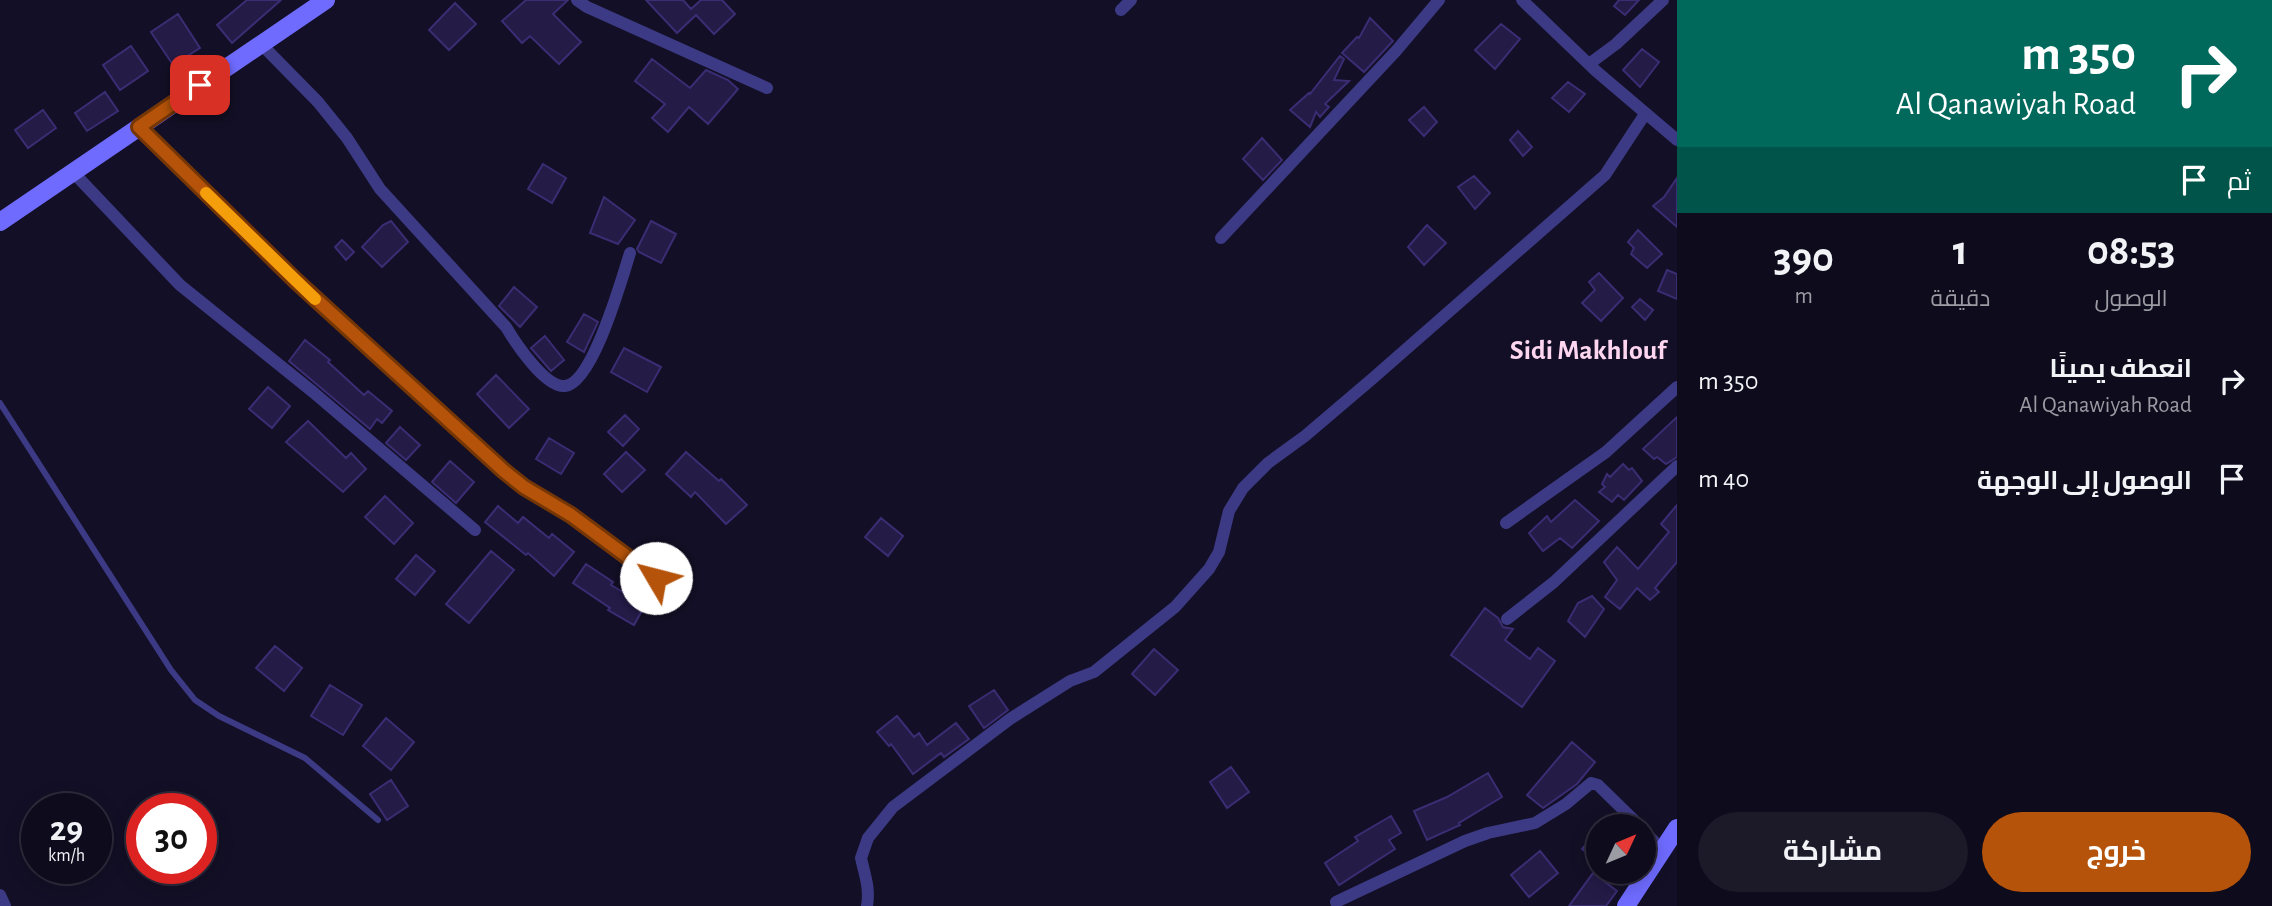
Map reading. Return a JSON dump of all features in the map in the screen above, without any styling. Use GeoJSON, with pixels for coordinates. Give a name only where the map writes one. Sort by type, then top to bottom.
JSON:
{"type":"FeatureCollection","features":[{"type":"Feature","properties":{"kind":"street"},"geometry":{"type":"LineString","coordinates":[[0,222],[326,0]]}},
{"type":"Feature","properties":{"kind":"street"},"geometry":{"type":"LineString","coordinates":[[577,0],[587,7],[767,88]]}},
{"type":"Feature","properties":{"kind":"street"},"geometry":{"type":"LineString","coordinates":[[1121,10],[1131,0]]}},
{"type":"Feature","properties":{"kind":"street"},"geometry":{"type":"LineString","coordinates":[[1221,238],[1378,71],[1439,0]]}},
{"type":"Feature","properties":{"kind":"street"},"geometry":{"type":"LineString","coordinates":[[1522,0],[1589,64],[1677,140]]}},
{"type":"Feature","properties":{"kind":"street"},"geometry":{"type":"LineString","coordinates":[[1589,64],[1616,44],[1663,0]]}},
{"type":"Feature","properties":{"kind":"street"},"geometry":{"type":"LineString","coordinates":[[261,44],[318,102],[347,138],[380,189],[506,327],[517,346],[544,376],[557,385],[568,386],[575,381],[590,359],[603,335],[630,253]]}},
{"type":"Feature","properties":{"kind":"street"},"geometry":{"type":"LineString","coordinates":[[867,906],[869,894],[861,858],[868,838],[893,807],[1010,719],[1070,681],[1094,672],[1175,607],[1209,569],[1219,552],[1229,511],[1243,488],[1268,463],[1305,436],[1372,379],[1605,175],[1645,114]]}},
{"type":"Feature","properties":{"kind":"street"},"geometry":{"type":"LineString","coordinates":[[139,127],[295,280],[504,471],[524,487],[571,515],[656,578]]}},
{"type":"Feature","properties":{"kind":"street"},"geometry":{"type":"LineString","coordinates":[[72,171],[180,285],[313,392],[475,530]]}},
{"type":"Feature","properties":{"kind":"street"},"geometry":{"type":"LineString","coordinates":[[1506,523],[1606,452],[1677,387]]}},
{"type":"Feature","properties":{"kind":"street"},"geometry":{"type":"LineString","coordinates":[[1507,619],[1554,582],[1677,466]]}},
{"type":"Feature","properties":{"kind":"street"},"geometry":{"type":"LineString","coordinates":[[1336,902],[1465,841],[1535,823],[1566,804],[1591,783],[1598,785],[1628,814]]}},
{"type":"Feature","properties":{"kind":"street"},"geometry":{"type":"LineString","coordinates":[[1626,906],[1677,828]]}},
{"type":"Feature","properties":{"kind":"street"},"geometry":{"type":"LineString","coordinates":[[1656,844],[1662,850]]}},
{"type":"Feature","properties":{"kind":"street"},"geometry":{"type":"LineString","coordinates":[[0,895],[5,906]]}},
{"type":"Feature","properties":{"kind":"lane"},"geometry":{"type":"LineString","coordinates":[[0,403],[171,670],[195,700],[219,716],[305,758],[378,820]]}},
{"type":"Feature","properties":{"kind":"building"},"geometry":{"type":"Polygon","coordinates":[[[247,0],[281,0],[232,43],[217,25],[247,0]]]}},
{"type":"Feature","properties":{"kind":"building"},"geometry":{"type":"Polygon","coordinates":[[[526,0],[568,0],[553,14],[581,42],[559,64],[530,36],[522,43],[502,21],[526,0]]]}},
{"type":"Feature","properties":{"kind":"building"},"geometry":{"type":"Polygon","coordinates":[[[646,0],[683,0],[691,9],[701,0],[722,0],[735,14],[714,34],[696,15],[677,33],[646,0]]]}},
{"type":"Feature","properties":{"kind":"building"},"geometry":{"type":"Polygon","coordinates":[[[1619,0],[1639,0],[1625,15],[1614,6],[1619,0]]]}},
{"type":"Feature","properties":{"kind":"building"},"geometry":{"type":"Polygon","coordinates":[[[455,3],[476,24],[449,50],[429,30],[455,3]]]}},
{"type":"Feature","properties":{"kind":"building"},"geometry":{"type":"Polygon","coordinates":[[[178,14],[200,48],[173,65],[151,32],[178,14]]]}},
{"type":"Feature","properties":{"kind":"building"},"geometry":{"type":"Polygon","coordinates":[[[1370,18],[1393,41],[1364,72],[1342,53],[1359,38],[1370,18]]]}},
{"type":"Feature","properties":{"kind":"building"},"geometry":{"type":"Polygon","coordinates":[[[1501,24],[1520,39],[1495,69],[1475,50],[1501,24]]]}},
{"type":"Feature","properties":{"kind":"building"},"geometry":{"type":"Polygon","coordinates":[[[131,46],[148,71],[120,90],[103,65],[131,46]]]}},
{"type":"Feature","properties":{"kind":"building"},"geometry":{"type":"Polygon","coordinates":[[[1642,49],[1659,62],[1640,87],[1623,70],[1642,49]]]}},
{"type":"Feature","properties":{"kind":"building"},"geometry":{"type":"Polygon","coordinates":[[[1340,56],[1344,59],[1334,80],[1349,81],[1325,104],[1329,107],[1320,117],[1316,112],[1310,127],[1290,110],[1310,94],[1340,56]]]}},
{"type":"Feature","properties":{"kind":"building"},"geometry":{"type":"Polygon","coordinates":[[[652,59],[690,88],[706,70],[728,80],[738,89],[708,124],[689,107],[668,132],[652,118],[665,104],[635,81],[652,59]]]}},
{"type":"Feature","properties":{"kind":"building"},"geometry":{"type":"Polygon","coordinates":[[[1568,82],[1585,94],[1569,112],[1552,98],[1568,82]]]}},
{"type":"Feature","properties":{"kind":"building"},"geometry":{"type":"Polygon","coordinates":[[[105,92],[118,111],[87,131],[75,113],[105,92]]]}},
{"type":"Feature","properties":{"kind":"building"},"geometry":{"type":"Polygon","coordinates":[[[1424,107],[1437,122],[1424,136],[1409,120],[1424,107]]]}},
{"type":"Feature","properties":{"kind":"building"},"geometry":{"type":"Polygon","coordinates":[[[43,110],[56,128],[28,148],[15,130],[43,110]]]}},
{"type":"Feature","properties":{"kind":"building"},"geometry":{"type":"Polygon","coordinates":[[[1518,131],[1532,147],[1523,156],[1510,140],[1518,131]]]}},
{"type":"Feature","properties":{"kind":"building"},"geometry":{"type":"Polygon","coordinates":[[[1262,138],[1282,160],[1263,180],[1243,159],[1262,138]]]}},
{"type":"Feature","properties":{"kind":"building"},"geometry":{"type":"Polygon","coordinates":[[[543,164],[566,178],[552,203],[528,189],[543,164]]]}},
{"type":"Feature","properties":{"kind":"building"},"geometry":{"type":"Polygon","coordinates":[[[1474,176],[1490,193],[1475,209],[1458,187],[1474,176]]]}},
{"type":"Feature","properties":{"kind":"building"},"geometry":{"type":"Polygon","coordinates":[[[1677,178],[1677,227],[1653,206],[1664,197],[1677,178]]]}},
{"type":"Feature","properties":{"kind":"building"},"geometry":{"type":"Polygon","coordinates":[[[604,197],[635,220],[618,244],[590,233],[604,197]]]}},
{"type":"Feature","properties":{"kind":"building"},"geometry":{"type":"Polygon","coordinates":[[[391,221],[408,242],[382,267],[362,247],[383,225],[391,221]]]}},
{"type":"Feature","properties":{"kind":"building"},"geometry":{"type":"Polygon","coordinates":[[[651,221],[676,234],[661,263],[637,249],[651,221]]]}},
{"type":"Feature","properties":{"kind":"building"},"geometry":{"type":"Polygon","coordinates":[[[1427,225],[1446,243],[1424,265],[1408,247],[1427,225]]]}},
{"type":"Feature","properties":{"kind":"building"},"geometry":{"type":"Polygon","coordinates":[[[1638,230],[1662,254],[1647,268],[1631,254],[1634,248],[1628,242],[1638,230]]]}},
{"type":"Feature","properties":{"kind":"building"},"geometry":{"type":"Polygon","coordinates":[[[342,240],[354,252],[346,260],[335,247],[342,240]]]}},
{"type":"Feature","properties":{"kind":"building"},"geometry":{"type":"Polygon","coordinates":[[[1667,270],[1677,274],[1677,299],[1658,291],[1667,270]]]}},
{"type":"Feature","properties":{"kind":"building"},"geometry":{"type":"Polygon","coordinates":[[[1599,273],[1623,298],[1601,321],[1582,303],[1595,290],[1589,282],[1599,273]]]}},
{"type":"Feature","properties":{"kind":"building"},"geometry":{"type":"Polygon","coordinates":[[[514,287],[537,307],[520,327],[499,306],[514,287]]]}},
{"type":"Feature","properties":{"kind":"building"},"geometry":{"type":"Polygon","coordinates":[[[1640,299],[1653,310],[1645,320],[1632,307],[1640,299]]]}},
{"type":"Feature","properties":{"kind":"building"},"geometry":{"type":"Polygon","coordinates":[[[584,314],[598,322],[584,352],[567,342],[584,314]]]}},
{"type":"Feature","properties":{"kind":"building"},"geometry":{"type":"Polygon","coordinates":[[[545,336],[564,360],[551,371],[531,348],[545,336]]]}},
{"type":"Feature","properties":{"kind":"building"},"geometry":{"type":"Polygon","coordinates":[[[305,340],[330,360],[328,362],[364,395],[368,391],[392,411],[382,423],[377,419],[370,429],[289,361],[305,340]]]}},
{"type":"Feature","properties":{"kind":"building"},"geometry":{"type":"Polygon","coordinates":[[[624,348],[661,367],[647,392],[611,372],[624,348]]]}},
{"type":"Feature","properties":{"kind":"building"},"geometry":{"type":"Polygon","coordinates":[[[496,375],[529,409],[509,428],[477,394],[496,375]]]}},
{"type":"Feature","properties":{"kind":"building"},"geometry":{"type":"Polygon","coordinates":[[[268,387],[290,406],[272,428],[249,409],[268,387]]]}},
{"type":"Feature","properties":{"kind":"building"},"geometry":{"type":"Polygon","coordinates":[[[625,415],[639,429],[623,446],[608,432],[625,415]]]}},
{"type":"Feature","properties":{"kind":"building"},"geometry":{"type":"Polygon","coordinates":[[[1677,417],[1677,457],[1666,464],[1657,457],[1654,459],[1643,449],[1677,417]]]}},
{"type":"Feature","properties":{"kind":"building"},"geometry":{"type":"Polygon","coordinates":[[[308,421],[346,458],[351,453],[366,469],[343,492],[286,442],[308,421]]]}},
{"type":"Feature","properties":{"kind":"building"},"geometry":{"type":"Polygon","coordinates":[[[400,427],[420,445],[406,460],[386,443],[400,427]]]}},
{"type":"Feature","properties":{"kind":"building"},"geometry":{"type":"Polygon","coordinates":[[[549,438],[574,453],[561,474],[536,459],[549,438]]]}},
{"type":"Feature","properties":{"kind":"building"},"geometry":{"type":"Polygon","coordinates":[[[626,452],[645,470],[622,492],[604,474],[626,452]]]}},
{"type":"Feature","properties":{"kind":"building"},"geometry":{"type":"Polygon","coordinates":[[[686,452],[719,481],[721,479],[747,505],[726,524],[695,492],[691,497],[666,474],[686,452]]]}},
{"type":"Feature","properties":{"kind":"building"},"geometry":{"type":"Polygon","coordinates":[[[450,461],[474,482],[456,503],[432,482],[450,461]]]}},
{"type":"Feature","properties":{"kind":"building"},"geometry":{"type":"Polygon","coordinates":[[[1623,464],[1629,470],[1632,468],[1642,481],[1624,500],[1618,495],[1612,502],[1599,492],[1605,487],[1602,484],[1607,474],[1610,477],[1623,464]]]}},
{"type":"Feature","properties":{"kind":"building"},"geometry":{"type":"Polygon","coordinates":[[[385,496],[413,523],[394,544],[365,517],[385,496]]]}},
{"type":"Feature","properties":{"kind":"building"},"geometry":{"type":"Polygon","coordinates":[[[1575,500],[1599,521],[1572,548],[1560,538],[1543,551],[1529,533],[1547,516],[1551,522],[1575,500]]]}},
{"type":"Feature","properties":{"kind":"building"},"geometry":{"type":"Polygon","coordinates":[[[1677,505],[1677,562],[1655,588],[1659,592],[1650,600],[1637,588],[1620,609],[1605,597],[1617,580],[1604,562],[1617,547],[1638,569],[1669,532],[1661,524],[1677,505]]]}},
{"type":"Feature","properties":{"kind":"building"},"geometry":{"type":"Polygon","coordinates":[[[498,506],[518,523],[523,517],[549,538],[552,534],[574,552],[554,576],[485,522],[498,506]]]}},
{"type":"Feature","properties":{"kind":"building"},"geometry":{"type":"Polygon","coordinates":[[[881,518],[903,536],[888,556],[865,537],[881,518]]]}},
{"type":"Feature","properties":{"kind":"building"},"geometry":{"type":"Polygon","coordinates":[[[491,551],[514,570],[469,623],[446,604],[491,551]]]}},
{"type":"Feature","properties":{"kind":"building"},"geometry":{"type":"Polygon","coordinates":[[[416,555],[435,571],[415,595],[396,579],[416,555]]]}},
{"type":"Feature","properties":{"kind":"building"},"geometry":{"type":"Polygon","coordinates":[[[586,564],[613,582],[611,585],[645,605],[634,625],[608,610],[610,608],[573,583],[586,564]]]}},
{"type":"Feature","properties":{"kind":"building"},"geometry":{"type":"Polygon","coordinates":[[[1592,596],[1604,609],[1585,637],[1568,621],[1578,603],[1592,596]]]}},
{"type":"Feature","properties":{"kind":"building"},"geometry":{"type":"Polygon","coordinates":[[[1485,608],[1498,618],[1503,627],[1513,629],[1505,640],[1530,659],[1538,648],[1555,661],[1522,707],[1451,655],[1485,608]]]}},
{"type":"Feature","properties":{"kind":"building"},"geometry":{"type":"Polygon","coordinates":[[[275,646],[302,668],[284,691],[256,668],[275,646]]]}},
{"type":"Feature","properties":{"kind":"building"},"geometry":{"type":"Polygon","coordinates":[[[1154,649],[1178,670],[1155,695],[1132,674],[1154,649]]]}},
{"type":"Feature","properties":{"kind":"building"},"geometry":{"type":"Polygon","coordinates":[[[330,685],[362,705],[343,735],[311,716],[330,685]]]}},
{"type":"Feature","properties":{"kind":"building"},"geometry":{"type":"Polygon","coordinates":[[[994,690],[1008,710],[984,728],[969,706],[994,690]]]}},
{"type":"Feature","properties":{"kind":"building"},"geometry":{"type":"Polygon","coordinates":[[[897,716],[914,737],[919,733],[927,745],[956,723],[969,739],[944,757],[941,753],[913,774],[891,744],[889,746],[877,732],[897,716]]]}},
{"type":"Feature","properties":{"kind":"building"},"geometry":{"type":"Polygon","coordinates":[[[386,718],[414,742],[391,770],[363,746],[386,718]]]}},
{"type":"Feature","properties":{"kind":"building"},"geometry":{"type":"Polygon","coordinates":[[[1572,742],[1595,762],[1577,784],[1543,808],[1527,795],[1572,742]]]}},
{"type":"Feature","properties":{"kind":"building"},"geometry":{"type":"Polygon","coordinates":[[[1231,767],[1249,792],[1227,808],[1210,782],[1231,767]]]}},
{"type":"Feature","properties":{"kind":"building"},"geometry":{"type":"Polygon","coordinates":[[[1488,773],[1502,797],[1459,823],[1460,825],[1427,840],[1414,811],[1447,797],[1488,773]]]}},
{"type":"Feature","properties":{"kind":"building"},"geometry":{"type":"Polygon","coordinates":[[[391,780],[408,806],[387,820],[370,794],[391,780]]]}},
{"type":"Feature","properties":{"kind":"building"},"geometry":{"type":"Polygon","coordinates":[[[1391,816],[1401,833],[1389,840],[1395,849],[1339,885],[1325,863],[1358,841],[1355,837],[1391,816]]]}},
{"type":"Feature","properties":{"kind":"building"},"geometry":{"type":"Polygon","coordinates":[[[1540,851],[1558,873],[1529,897],[1511,875],[1540,851]]]}},
{"type":"Feature","properties":{"kind":"building"},"geometry":{"type":"Polygon","coordinates":[[[1586,883],[1608,884],[1617,891],[1606,906],[1569,906],[1586,883]]]}},
{"type":"Feature","properties":{"kind":"slow traffic"},"geometry":{"type":"LineString","coordinates":[[206,193],[315,299]]}},
{"type":"Feature","properties":{"kind":"district","name":"Sidi Makhlouf"},"geometry":{"type":"Point","coordinates":[1588,351]}},
{"type":"Feature","properties":{"kind":"route"},"geometry":{"type":"LineString","coordinates":[[200,85],[139,127],[295,280],[504,471],[524,487],[571,515],[656,578]]}}]}
